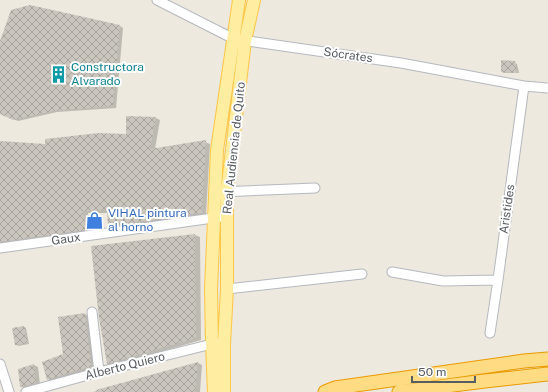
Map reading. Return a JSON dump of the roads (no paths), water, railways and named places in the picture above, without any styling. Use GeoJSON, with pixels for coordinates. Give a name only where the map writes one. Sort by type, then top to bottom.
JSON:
{"type":"FeatureCollection","features":[{"type":"Feature","properties":{"kind":"highway"},"geometry":{"type":"LineString","coordinates":[[325,392],[335,388],[524,361],[548,359]]}},
{"type":"Feature","properties":{"kind":"highway"},"geometry":{"type":"LineString","coordinates":[[399,392],[548,374]]}},
{"type":"Feature","properties":{"kind":"main road","name":"Real Audiencia de Quito"},"geometry":{"type":"LineString","coordinates":[[219,389],[218,344],[211,289],[215,218],[221,192],[240,40],[239,0]]}},
{"type":"Feature","properties":{"kind":"main road","name":"Real Audiencia de Quito"},"geometry":{"type":"LineString","coordinates":[[240,40],[254,0]]}},
{"type":"Feature","properties":{"kind":"main road","name":"Real Audiencia de Quito"},"geometry":{"type":"LineString","coordinates":[[218,344],[227,290],[227,216],[221,192]]}},
{"type":"Feature","properties":{"kind":"street","name":"Sócrates"},"geometry":{"type":"LineString","coordinates":[[157,0],[240,40],[401,63],[524,86],[548,88]]}},
{"type":"Feature","properties":{"kind":"street","name":"Aristides"},"geometry":{"type":"LineString","coordinates":[[490,333],[524,86]]}},
{"type":"Feature","properties":{"kind":"street"},"geometry":{"type":"LineString","coordinates":[[221,192],[315,188]]}},
{"type":"Feature","properties":{"kind":"street","name":"Gaux"},"geometry":{"type":"LineString","coordinates":[[0,248],[227,216]]}},
{"type":"Feature","properties":{"kind":"street"},"geometry":{"type":"LineString","coordinates":[[392,272],[443,280],[498,280]]}},
{"type":"Feature","properties":{"kind":"street"},"geometry":{"type":"LineString","coordinates":[[227,290],[362,274]]}},
{"type":"Feature","properties":{"kind":"street"},"geometry":{"type":"LineString","coordinates":[[92,312],[99,372]]}},
{"type":"Feature","properties":{"kind":"street","name":"Alberto Quiero"},"geometry":{"type":"LineString","coordinates":[[26,392],[99,372],[218,344]]}},
{"type":"Feature","properties":{"kind":"street"},"geometry":{"type":"LineString","coordinates":[[0,364],[9,392]]}},
{"type":"Feature","properties":{"kind":"place","name":"Constructora Alvarado"},"geometry":{"type":"Point","coordinates":[58,74]}},
{"type":"Feature","properties":{"kind":"place","name":"VIHAL pintura al horno"},"geometry":{"type":"Point","coordinates":[95,220]}}]}
